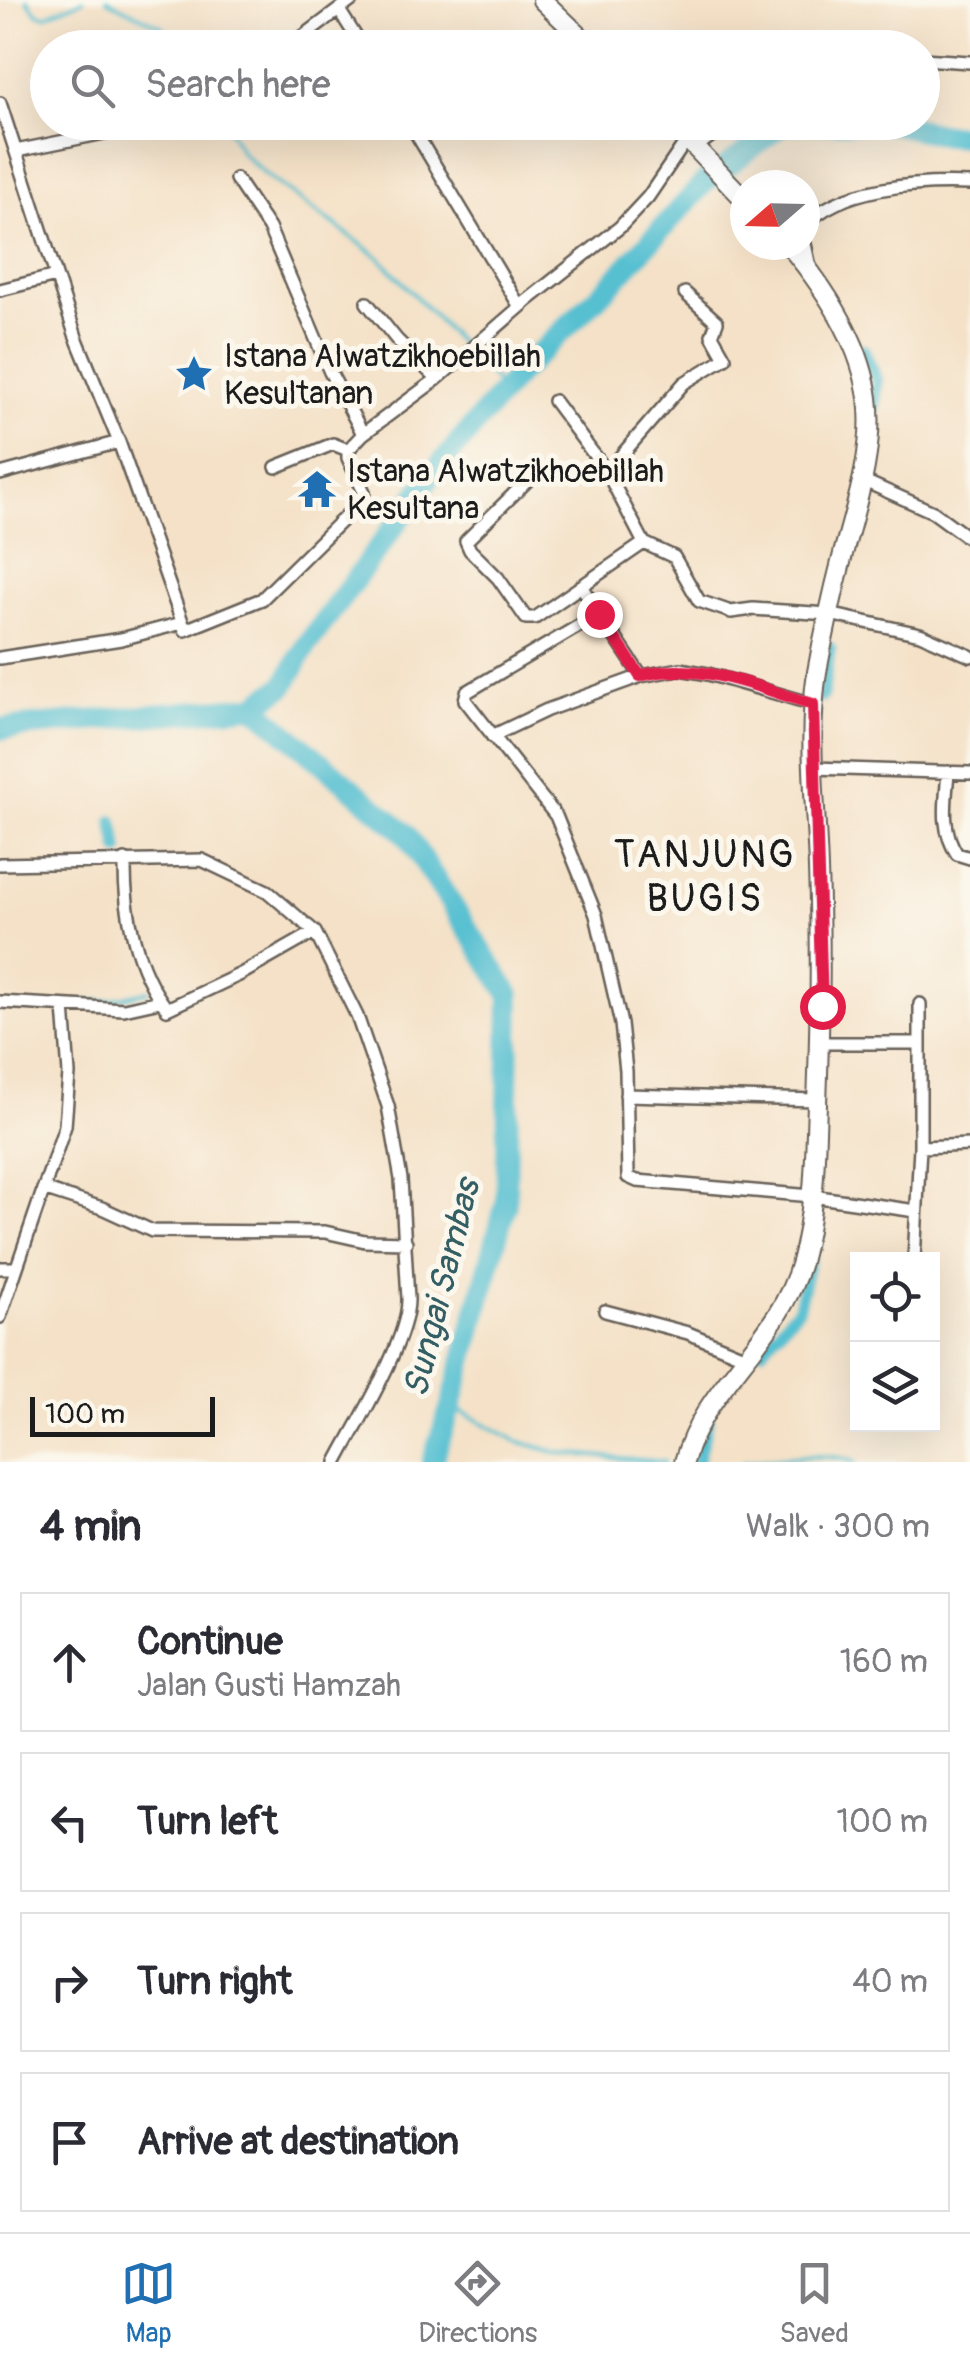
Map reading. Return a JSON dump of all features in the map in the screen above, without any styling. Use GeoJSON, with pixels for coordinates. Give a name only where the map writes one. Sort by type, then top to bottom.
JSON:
{"type":"FeatureCollection","features":[{"type":"Feature","properties":{"kind":"street"},"geometry":{"type":"LineString","coordinates":[[313,30],[352,0]]}},
{"type":"Feature","properties":{"kind":"street"},"geometry":{"type":"LineString","coordinates":[[542,0],[573,30]]}},
{"type":"Feature","properties":{"kind":"street"},"geometry":{"type":"LineString","coordinates":[[340,10],[352,30]]}},
{"type":"Feature","properties":{"kind":"street"},"geometry":{"type":"LineString","coordinates":[[940,60],[970,62]]}},
{"type":"Feature","properties":{"kind":"street"},"geometry":{"type":"LineString","coordinates":[[0,103],[76,336],[185,630],[262,599],[356,506],[364,492],[348,450],[363,434],[462,360],[638,210],[704,140]]}},
{"type":"Feature","properties":{"kind":"street"},"geometry":{"type":"LineString","coordinates":[[16,152],[73,140]]}},
{"type":"Feature","properties":{"kind":"street"},"geometry":{"type":"LineString","coordinates":[[420,140],[520,307]]}},
{"type":"Feature","properties":{"kind":"street"},"geometry":{"type":"LineString","coordinates":[[689,140],[730,184]]}},
{"type":"Feature","properties":{"kind":"street"},"geometry":{"type":"LineString","coordinates":[[236,179],[269,228],[330,372],[363,434]]}},
{"type":"Feature","properties":{"kind":"street"},"geometry":{"type":"LineString","coordinates":[[820,213],[848,198],[919,184],[970,184]]}},
{"type":"Feature","properties":{"kind":"street"},"geometry":{"type":"LineString","coordinates":[[686,1455],[705,1412],[782,1311],[796,1281],[812,1196],[820,1044],[813,704],[828,614],[862,480],[869,422],[864,377],[840,320],[801,260]]}},
{"type":"Feature","properties":{"kind":"street"},"geometry":{"type":"LineString","coordinates":[[808,260],[810,271]]}},
{"type":"Feature","properties":{"kind":"street"},"geometry":{"type":"LineString","coordinates":[[0,290],[56,276]]}},
{"type":"Feature","properties":{"kind":"street"},"geometry":{"type":"LineString","coordinates":[[607,472],[684,384],[726,358],[712,334],[718,322],[684,293]]}},
{"type":"Feature","properties":{"kind":"street"},"geometry":{"type":"LineString","coordinates":[[367,303],[397,340],[438,379]]}},
{"type":"Feature","properties":{"kind":"street"},"geometry":{"type":"LineString","coordinates":[[554,401],[607,472],[644,544],[674,556],[694,595],[706,605],[732,612],[753,609],[828,614],[920,634],[970,656]]}},
{"type":"Feature","properties":{"kind":"street"},"geometry":{"type":"LineString","coordinates":[[0,474],[118,442]]}},
{"type":"Feature","properties":{"kind":"street"},"geometry":{"type":"LineString","coordinates":[[276,466],[333,444],[348,450]]}},
{"type":"Feature","properties":{"kind":"street"},"geometry":{"type":"LineString","coordinates":[[531,477],[468,536],[466,545],[498,578],[526,618],[535,618],[644,544]]}},
{"type":"Feature","properties":{"kind":"street"},"geometry":{"type":"LineString","coordinates":[[862,480],[933,512],[970,539]]}},
{"type":"Feature","properties":{"kind":"street"},"geometry":{"type":"LineString","coordinates":[[581,586],[640,676]]}},
{"type":"Feature","properties":{"kind":"street"},"geometry":{"type":"LineString","coordinates":[[599,614],[468,692],[466,703],[548,805],[569,842],[596,915],[625,1055],[626,1174],[630,1180],[812,1196],[916,1211]]}},
{"type":"Feature","properties":{"kind":"street"},"geometry":{"type":"LineString","coordinates":[[0,658],[121,639],[182,623]]}},
{"type":"Feature","properties":{"kind":"street"},"geometry":{"type":"LineString","coordinates":[[492,736],[547,710],[640,676],[680,669],[813,704]]}},
{"type":"Feature","properties":{"kind":"street"},"geometry":{"type":"LineString","coordinates":[[814,768],[970,773]]}},
{"type":"Feature","properties":{"kind":"street"},"geometry":{"type":"LineString","coordinates":[[948,772],[948,834],[957,854],[970,858]]}},
{"type":"Feature","properties":{"kind":"street"},"geometry":{"type":"LineString","coordinates":[[125,860],[126,906],[144,968],[166,1009],[315,932]]}},
{"type":"Feature","properties":{"kind":"street"},"geometry":{"type":"LineString","coordinates":[[0,864],[202,860],[266,891],[315,932],[357,1016],[386,1098],[401,1179],[406,1242],[408,1314],[386,1368],[337,1462]]}},
{"type":"Feature","properties":{"kind":"street"},"geometry":{"type":"LineString","coordinates":[[0,1002],[124,1009],[160,1000]]}},
{"type":"Feature","properties":{"kind":"street"},"geometry":{"type":"LineString","coordinates":[[914,1252],[920,1147],[920,1004]]}},
{"type":"Feature","properties":{"kind":"street"},"geometry":{"type":"LineString","coordinates":[[0,1318],[65,1126],[69,1074],[64,1007]]}},
{"type":"Feature","properties":{"kind":"street"},"geometry":{"type":"LineString","coordinates":[[820,1044],[920,1043]]}},
{"type":"Feature","properties":{"kind":"street"},"geometry":{"type":"LineString","coordinates":[[626,1095],[817,1100]]}},
{"type":"Feature","properties":{"kind":"street"},"geometry":{"type":"LineString","coordinates":[[920,1147],[970,1145]]}},
{"type":"Feature","properties":{"kind":"street"},"geometry":{"type":"LineString","coordinates":[[43,1189],[102,1208],[152,1231],[324,1232],[406,1242]]}},
{"type":"Feature","properties":{"kind":"street"},"geometry":{"type":"LineString","coordinates":[[0,1268],[16,1268]]}},
{"type":"Feature","properties":{"kind":"street"},"geometry":{"type":"LineString","coordinates":[[605,1311],[688,1334],[746,1358]]}},
{"type":"Feature","properties":{"kind":"waterway"},"geometry":{"type":"LineString","coordinates":[[27,0],[37,13],[45,16],[83,0]]}},
{"type":"Feature","properties":{"kind":"waterway"},"geometry":{"type":"LineString","coordinates":[[107,0],[164,30]]}},
{"type":"Feature","properties":{"kind":"waterway"},"geometry":{"type":"LineString","coordinates":[[940,134],[970,136]]}},
{"type":"Feature","properties":{"kind":"waterway"},"geometry":{"type":"LineString","coordinates":[[234,140],[242,153],[266,175],[380,258],[504,391]]}},
{"type":"Feature","properties":{"kind":"waterway"},"geometry":{"type":"LineString","coordinates":[[254,706],[284,686],[306,646],[435,471],[518,374],[611,284],[704,183],[762,140]]}},
{"type":"Feature","properties":{"kind":"waterway"},"geometry":{"type":"LineString","coordinates":[[863,349],[877,380],[875,406]]}},
{"type":"Feature","properties":{"kind":"waterway"},"geometry":{"type":"LineString","coordinates":[[822,697],[830,648]]}},
{"type":"Feature","properties":{"kind":"waterway","name":"Sungai Sambas"},"geometry":{"type":"LineString","coordinates":[[0,729],[254,706],[406,834],[510,995],[506,1203],[432,1462]]}},
{"type":"Feature","properties":{"kind":"waterway"},"geometry":{"type":"LineString","coordinates":[[113,821],[119,850]]}},
{"type":"Feature","properties":{"kind":"waterway"},"geometry":{"type":"LineString","coordinates":[[85,1001],[107,1001],[149,991]]}},
{"type":"Feature","properties":{"kind":"waterway"},"geometry":{"type":"LineString","coordinates":[[762,1349],[798,1308],[810,1259]]}},
{"type":"Feature","properties":{"kind":"waterway"},"geometry":{"type":"LineString","coordinates":[[451,1406],[517,1441],[559,1453],[664,1462]]}},
{"type":"Feature","properties":{"kind":"waterway"},"geometry":{"type":"LineString","coordinates":[[697,1462],[708,1420]]}},
{"type":"Feature","properties":{"kind":"waterway"},"geometry":{"type":"LineString","coordinates":[[743,1462],[815,1456],[855,1462]]}},
{"type":"Feature","properties":{"kind":"place","name":"Istana Alwatzikhoebillah Kesultanan"},"geometry":{"type":"Point","coordinates":[194,374]}},
{"type":"Feature","properties":{"kind":"place","name":"Istana Alwatzikhoebillah Kesultana"},"geometry":{"type":"Point","coordinates":[317,489]}},
{"type":"Feature","properties":{"kind":"district","name":"TANJUNG BUGIS"},"geometry":{"type":"Point","coordinates":[705,876]}},
{"type":"Feature","properties":{"kind":"route"},"geometry":{"type":"LineString","coordinates":[[599,614],[640,676],[680,669],[813,704],[822,1006]]}}]}
